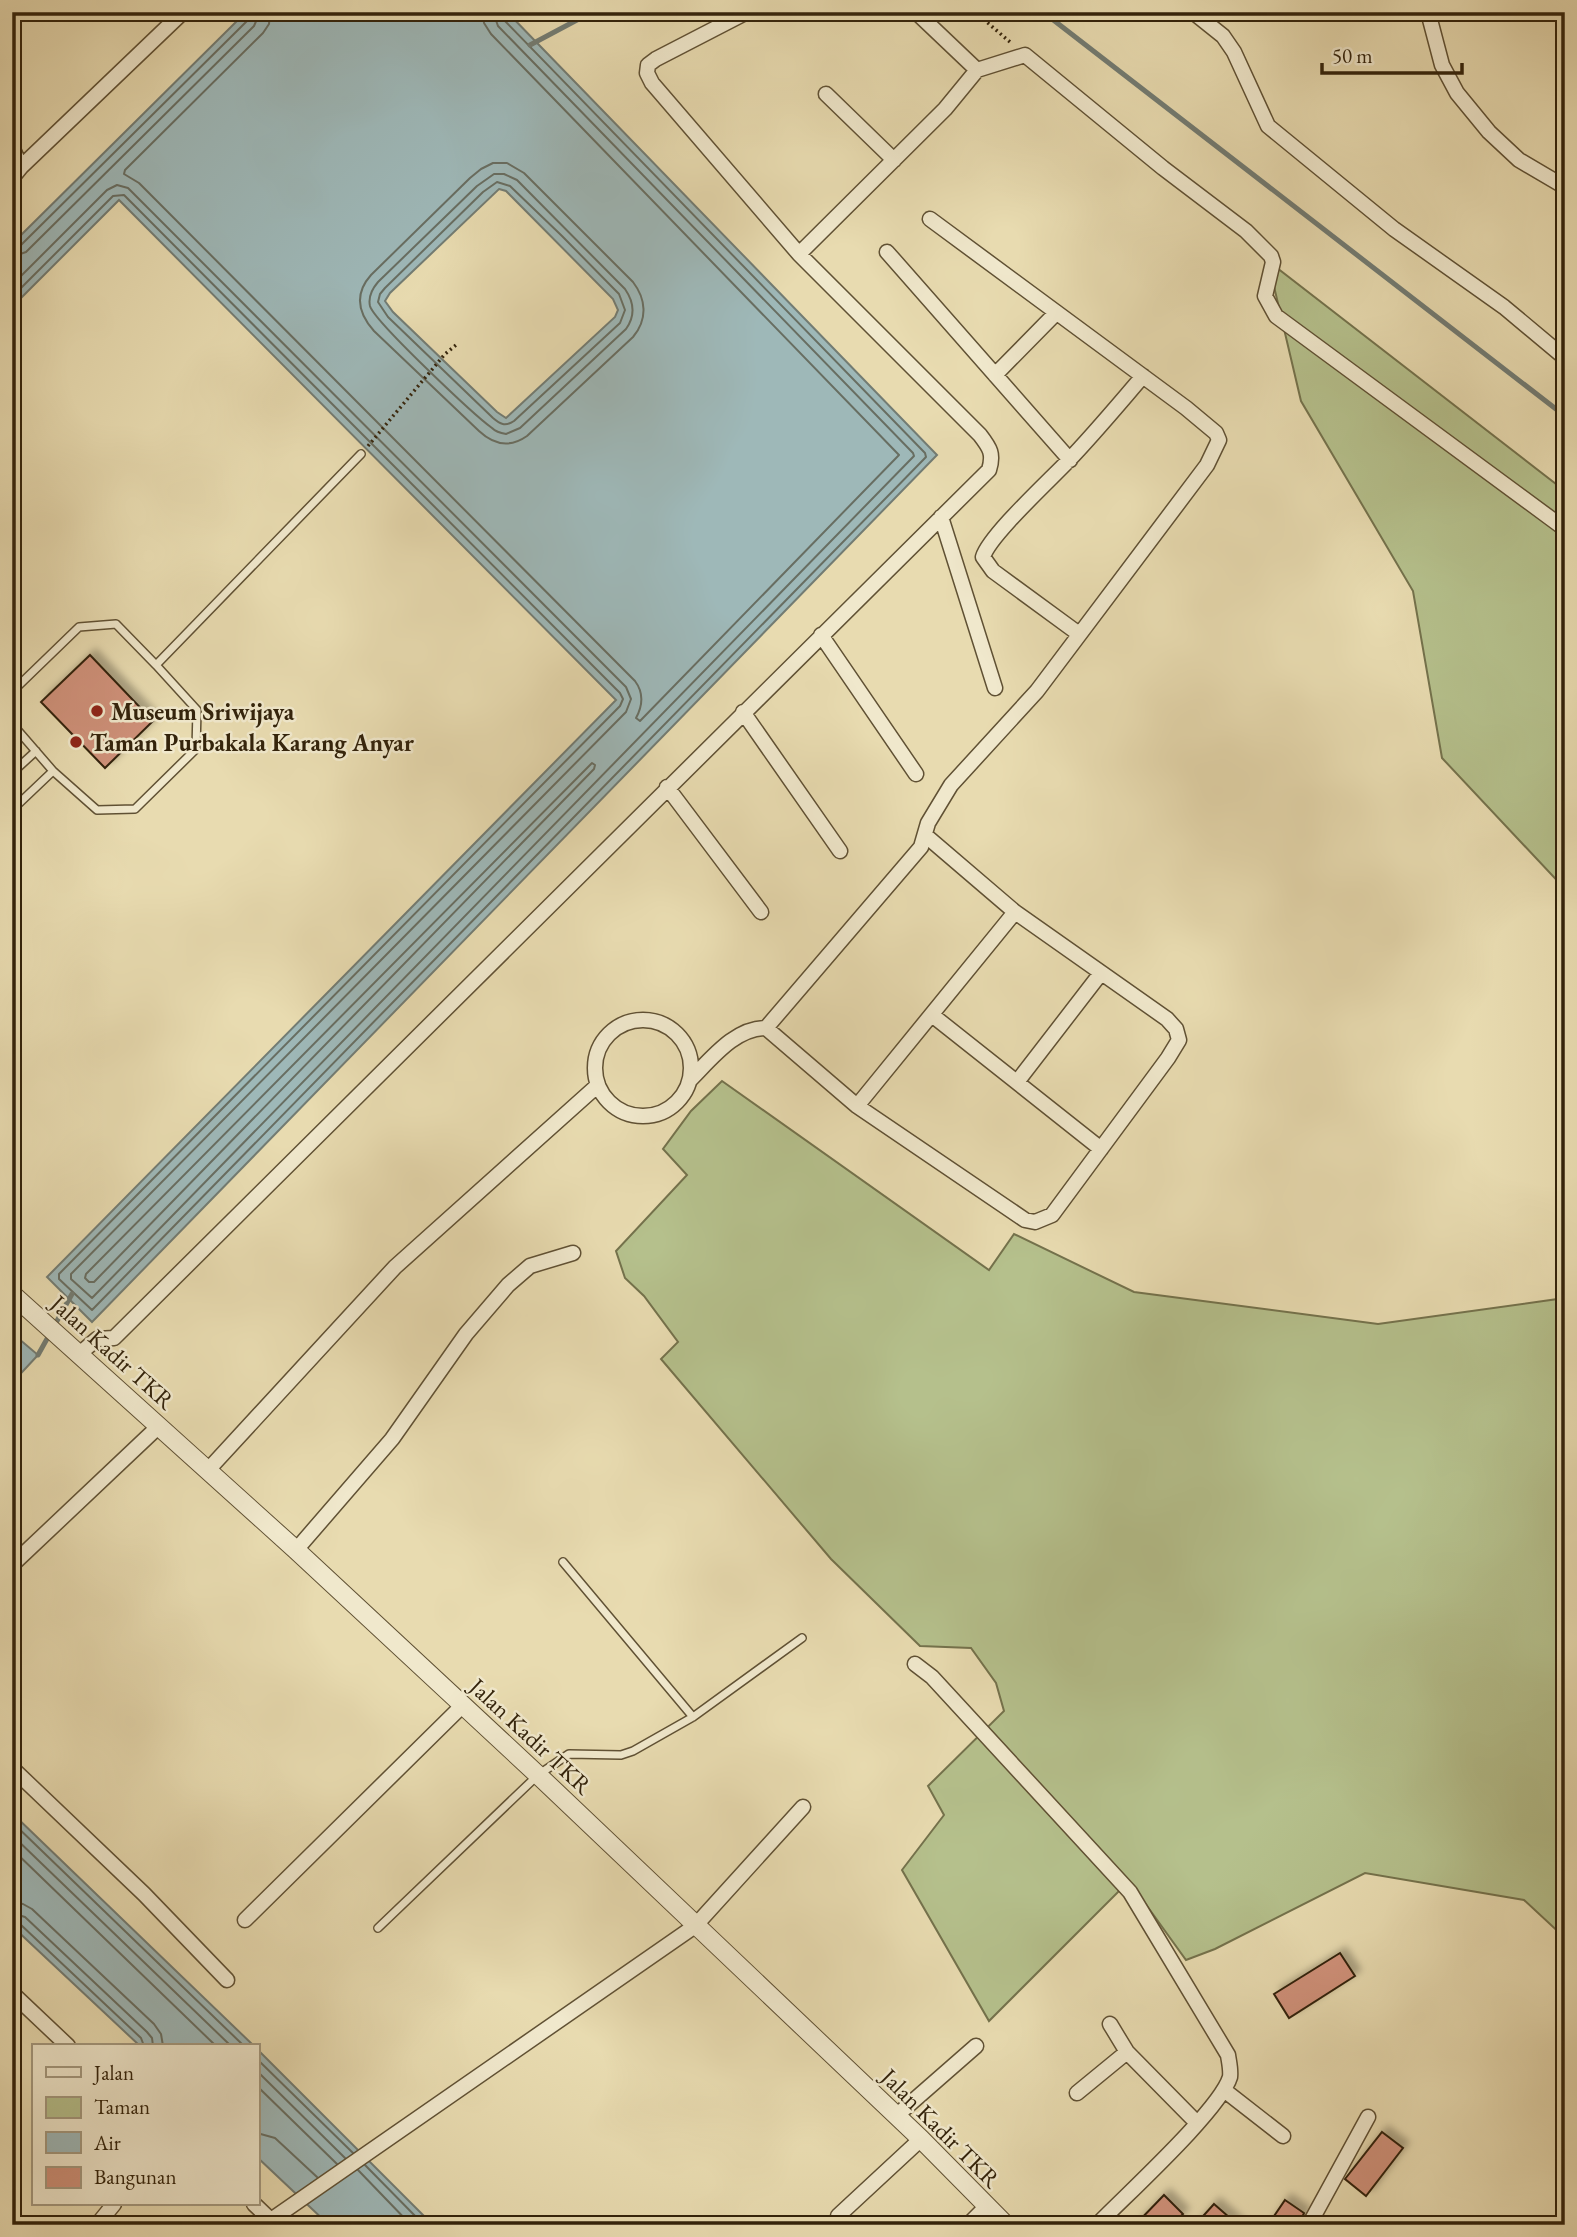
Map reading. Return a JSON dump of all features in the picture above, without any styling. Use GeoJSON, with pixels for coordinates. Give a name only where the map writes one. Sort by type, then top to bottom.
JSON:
{"type":"FeatureCollection","features":[{"type":"Feature","properties":{"kind":"street"},"geometry":{"type":"LineString","coordinates":[[17,172],[183,12]]}},
{"type":"Feature","properties":{"kind":"street"},"geometry":{"type":"LineString","coordinates":[[75,1353],[97,1339],[114,1338],[989,470],[992,459],[988,446],[980,435],[799,254],[652,83],[647,73],[648,65],[656,59],[747,12]]}},
{"type":"Feature","properties":{"kind":"street"},"geometry":{"type":"LineString","coordinates":[[916,12],[977,70]]}},
{"type":"Feature","properties":{"kind":"street"},"geometry":{"type":"LineString","coordinates":[[1193,12],[1223,36],[1234,52],[1268,126],[1394,229],[1504,307],[1565,358]]}},
{"type":"Feature","properties":{"kind":"street"},"geometry":{"type":"LineString","coordinates":[[1428,12],[1442,65],[1457,93],[1489,132],[1519,160],[1565,187]]}},
{"type":"Feature","properties":{"kind":"street"},"geometry":{"type":"LineString","coordinates":[[799,254],[945,109],[977,70],[1025,55],[1163,168],[1246,230],[1267,250],[1273,261],[1265,296],[1276,316],[1565,529]]}},
{"type":"Feature","properties":{"kind":"street"},"geometry":{"type":"LineString","coordinates":[[826,94],[894,160]]}},
{"type":"Feature","properties":{"kind":"street"},"geometry":{"type":"LineString","coordinates":[[12,147],[17,172]]}},
{"type":"Feature","properties":{"kind":"street"},"geometry":{"type":"LineString","coordinates":[[766,1028],[921,847],[928,823],[951,785],[1037,691],[1207,465],[1219,440],[1216,433],[1143,376],[930,219]]}},
{"type":"Feature","properties":{"kind":"street"},"geometry":{"type":"LineString","coordinates":[[887,252],[1070,460]]}},
{"type":"Feature","properties":{"kind":"street"},"geometry":{"type":"LineString","coordinates":[[995,375],[1056,313]]}},
{"type":"Feature","properties":{"kind":"street"},"geometry":{"type":"LineString","coordinates":[[1079,634],[993,571],[983,557],[985,549],[1002,529],[1070,460],[1143,376]]}},
{"type":"Feature","properties":{"kind":"street"},"geometry":{"type":"LineString","coordinates":[[941,517],[995,688]]}},
{"type":"Feature","properties":{"kind":"street"},"geometry":{"type":"LineString","coordinates":[[821,635],[916,774]]}},
{"type":"Feature","properties":{"kind":"street"},"geometry":{"type":"LineString","coordinates":[[743,712],[840,851]]}},
{"type":"Feature","properties":{"kind":"street"},"geometry":{"type":"LineString","coordinates":[[667,787],[761,912]]}},
{"type":"Feature","properties":{"kind":"street"},"geometry":{"type":"LineString","coordinates":[[691,1079],[724,1046],[741,1034],[753,1028],[766,1028],[857,1106],[1025,1220],[1035,1222],[1052,1215],[1179,1040],[1176,1029],[1167,1019],[1015,912],[925,835]]}},
{"type":"Feature","properties":{"kind":"street"},"geometry":{"type":"LineString","coordinates":[[857,1106],[1015,912]]}},
{"type":"Feature","properties":{"kind":"street"},"geometry":{"type":"LineString","coordinates":[[1017,1082],[1101,973]]}},
{"type":"Feature","properties":{"kind":"street"},"geometry":{"type":"LineString","coordinates":[[932,1015],[1101,1149]]}},
{"type":"Feature","properties":{"kind":"street"},"geometry":{"type":"LineString","coordinates":[[633,1020],[647,1020],[672,1029],[689,1051],[691,1079],[686,1092],[678,1103],[654,1116],[627,1114],[615,1107],[598,1085],[596,1058],[601,1045],[620,1025],[633,1020]]}},
{"type":"Feature","properties":{"kind":"street"},"geometry":{"type":"LineString","coordinates":[[208,1470],[395,1267],[598,1085]]}},
{"type":"Feature","properties":{"kind":"street"},"geometry":{"type":"LineString","coordinates":[[296,1550],[392,1439],[466,1334],[508,1285],[530,1266],[573,1253]]}},
{"type":"Feature","properties":{"kind":"street","name":"Jalan Kadir TKR"},"geometry":{"type":"LineString","coordinates":[[12,1294],[296,1550],[538,1775],[920,2139],[1006,2225]]}},
{"type":"Feature","properties":{"kind":"street"},"geometry":{"type":"LineString","coordinates":[[12,1565],[159,1426]]}},
{"type":"Feature","properties":{"kind":"street"},"geometry":{"type":"LineString","coordinates":[[915,1664],[932,1676],[1130,1892],[1228,2056],[1231,2074],[1224,2090],[1197,2123],[1097,2225]]}},
{"type":"Feature","properties":{"kind":"street"},"geometry":{"type":"LineString","coordinates":[[245,1920],[462,1706]]}},
{"type":"Feature","properties":{"kind":"street"},"geometry":{"type":"LineString","coordinates":[[12,1769],[144,1894],[227,1980]]}},
{"type":"Feature","properties":{"kind":"street"},"geometry":{"type":"LineString","coordinates":[[256,2206],[274,2223],[296,2203],[380,2143],[695,1926],[803,1807]]}},
{"type":"Feature","properties":{"kind":"street"},"geometry":{"type":"LineString","coordinates":[[12,1993],[66,2044]]}},
{"type":"Feature","properties":{"kind":"street"},"geometry":{"type":"LineString","coordinates":[[1110,2024],[1127,2052],[1197,2123]]}},
{"type":"Feature","properties":{"kind":"street"},"geometry":{"type":"LineString","coordinates":[[896,2116],[976,2046]]}},
{"type":"Feature","properties":{"kind":"street"},"geometry":{"type":"LineString","coordinates":[[1077,2093],[1127,2052]]}},
{"type":"Feature","properties":{"kind":"street"},"geometry":{"type":"LineString","coordinates":[[1224,2090],[1283,2136]]}},
{"type":"Feature","properties":{"kind":"street"},"geometry":{"type":"LineString","coordinates":[[1309,2225],[1368,2117]]}},
{"type":"Feature","properties":{"kind":"street"},"geometry":{"type":"LineString","coordinates":[[838,2216],[920,2139]]}},
{"type":"Feature","properties":{"kind":"street"},"geometry":{"type":"LineString","coordinates":[[97,2225],[112,2206]]}},
{"type":"Feature","properties":{"kind":"street"},"geometry":{"type":"LineString","coordinates":[[968,2225],[986,2207]]}},
{"type":"Feature","properties":{"kind":"lane"},"geometry":{"type":"LineString","coordinates":[[156,665],[361,454]]}},
{"type":"Feature","properties":{"kind":"lane"},"geometry":{"type":"LineString","coordinates":[[116,624],[197,710],[196,748],[135,809],[97,810],[53,771],[36,751],[13,726],[17,687],[79,627],[116,624]]}},
{"type":"Feature","properties":{"kind":"lane"},"geometry":{"type":"LineString","coordinates":[[12,774],[36,751]]}},
{"type":"Feature","properties":{"kind":"lane"},"geometry":{"type":"LineString","coordinates":[[12,810],[53,771]]}},
{"type":"Feature","properties":{"kind":"lane"},"geometry":{"type":"LineString","coordinates":[[562,1562],[693,1717]]}},
{"type":"Feature","properties":{"kind":"lane"},"geometry":{"type":"LineString","coordinates":[[378,1928],[538,1775],[569,1754],[621,1755],[633,1751],[693,1717],[802,1638]]}},
{"type":"Feature","properties":{"kind":"path"},"geometry":{"type":"LineString","coordinates":[[975,12],[1025,55]]}},
{"type":"Feature","properties":{"kind":"path"},"geometry":{"type":"LineString","coordinates":[[361,454],[445,354],[456,345]]}},
{"type":"Feature","properties":{"kind":"green space"},"geometry":{"type":"Polygon","coordinates":[[[1268,261],[1565,491],[1565,889],[1442,758],[1413,591],[1301,401],[1268,261]]]}},
{"type":"Feature","properties":{"kind":"green space"},"geometry":{"type":"Polygon","coordinates":[[[722,1081],[989,1270],[1014,1234],[1134,1292],[1378,1324],[1565,1298],[1565,1938],[1524,1900],[1365,1873],[1215,1949],[1186,1960],[1129,1881],[989,2021],[902,1870],[944,1815],[928,1786],[1004,1711],[996,1683],[971,1648],[920,1646],[831,1559],[661,1359],[678,1342],[644,1296],[625,1278],[616,1251],[687,1175],[663,1149],[691,1111],[722,1081]]]}},
{"type":"Feature","properties":{"kind":"water"},"geometry":{"type":"Polygon","coordinates":[[[246,12],[507,12],[937,455],[92,1322],[47,1277],[616,700],[119,200],[12,307],[12,244],[246,12]],[[499,189],[390,293],[385,301],[393,312],[506,418],[615,317],[618,310],[613,299],[506,191],[499,189]]]}},
{"type":"Feature","properties":{"kind":"water"},"geometry":{"type":"Polygon","coordinates":[[[12,1333],[38,1355],[12,1383],[12,1333]]]}},
{"type":"Feature","properties":{"kind":"water"},"geometry":{"type":"Polygon","coordinates":[[[12,1813],[252,2044],[138,2044],[12,1926],[12,1813]]]}},
{"type":"Feature","properties":{"kind":"water"},"geometry":{"type":"Polygon","coordinates":[[[259,2051],[433,2225],[329,2225],[259,2159],[259,2051]]]}},
{"type":"Feature","properties":{"kind":"building","name":"Museum Sriwijaya"},"geometry":{"type":"Polygon","coordinates":[[[90,655],[153,721],[105,768],[41,702],[90,655]]]}},
{"type":"Feature","properties":{"kind":"building"},"geometry":{"type":"Polygon","coordinates":[[[1340,1953],[1355,1976],[1289,2018],[1274,1994],[1340,1953]]]}},
{"type":"Feature","properties":{"kind":"building"},"geometry":{"type":"Polygon","coordinates":[[[1382,2132],[1403,2148],[1366,2196],[1345,2179],[1382,2132]]]}},
{"type":"Feature","properties":{"kind":"building"},"geometry":{"type":"Polygon","coordinates":[[[1164,2195],[1183,2214],[1172,2225],[1135,2225],[1164,2195]]]}},
{"type":"Feature","properties":{"kind":"building"},"geometry":{"type":"Polygon","coordinates":[[[1285,2200],[1304,2213],[1299,2225],[1268,2225],[1285,2200]]]}},
{"type":"Feature","properties":{"kind":"building"},"geometry":{"type":"Polygon","coordinates":[[[1214,2204],[1238,2225],[1195,2225],[1214,2204]]]}},
{"type":"Feature","properties":{"kind":"waterway"},"geometry":{"type":"LineString","coordinates":[[530,45],[592,12]]}},
{"type":"Feature","properties":{"kind":"waterway"},"geometry":{"type":"LineString","coordinates":[[1043,12],[1565,416]]}},
{"type":"Feature","properties":{"kind":"waterway"},"geometry":{"type":"LineString","coordinates":[[38,1355],[72,1294]]}},
{"type":"Feature","properties":{"kind":"place","name":"Museum Sriwijaya"},"geometry":{"type":"Point","coordinates":[97,711]}},
{"type":"Feature","properties":{"kind":"place","name":"Taman Purbakala Karang Anyar"},"geometry":{"type":"Point","coordinates":[76,742]}}]}
